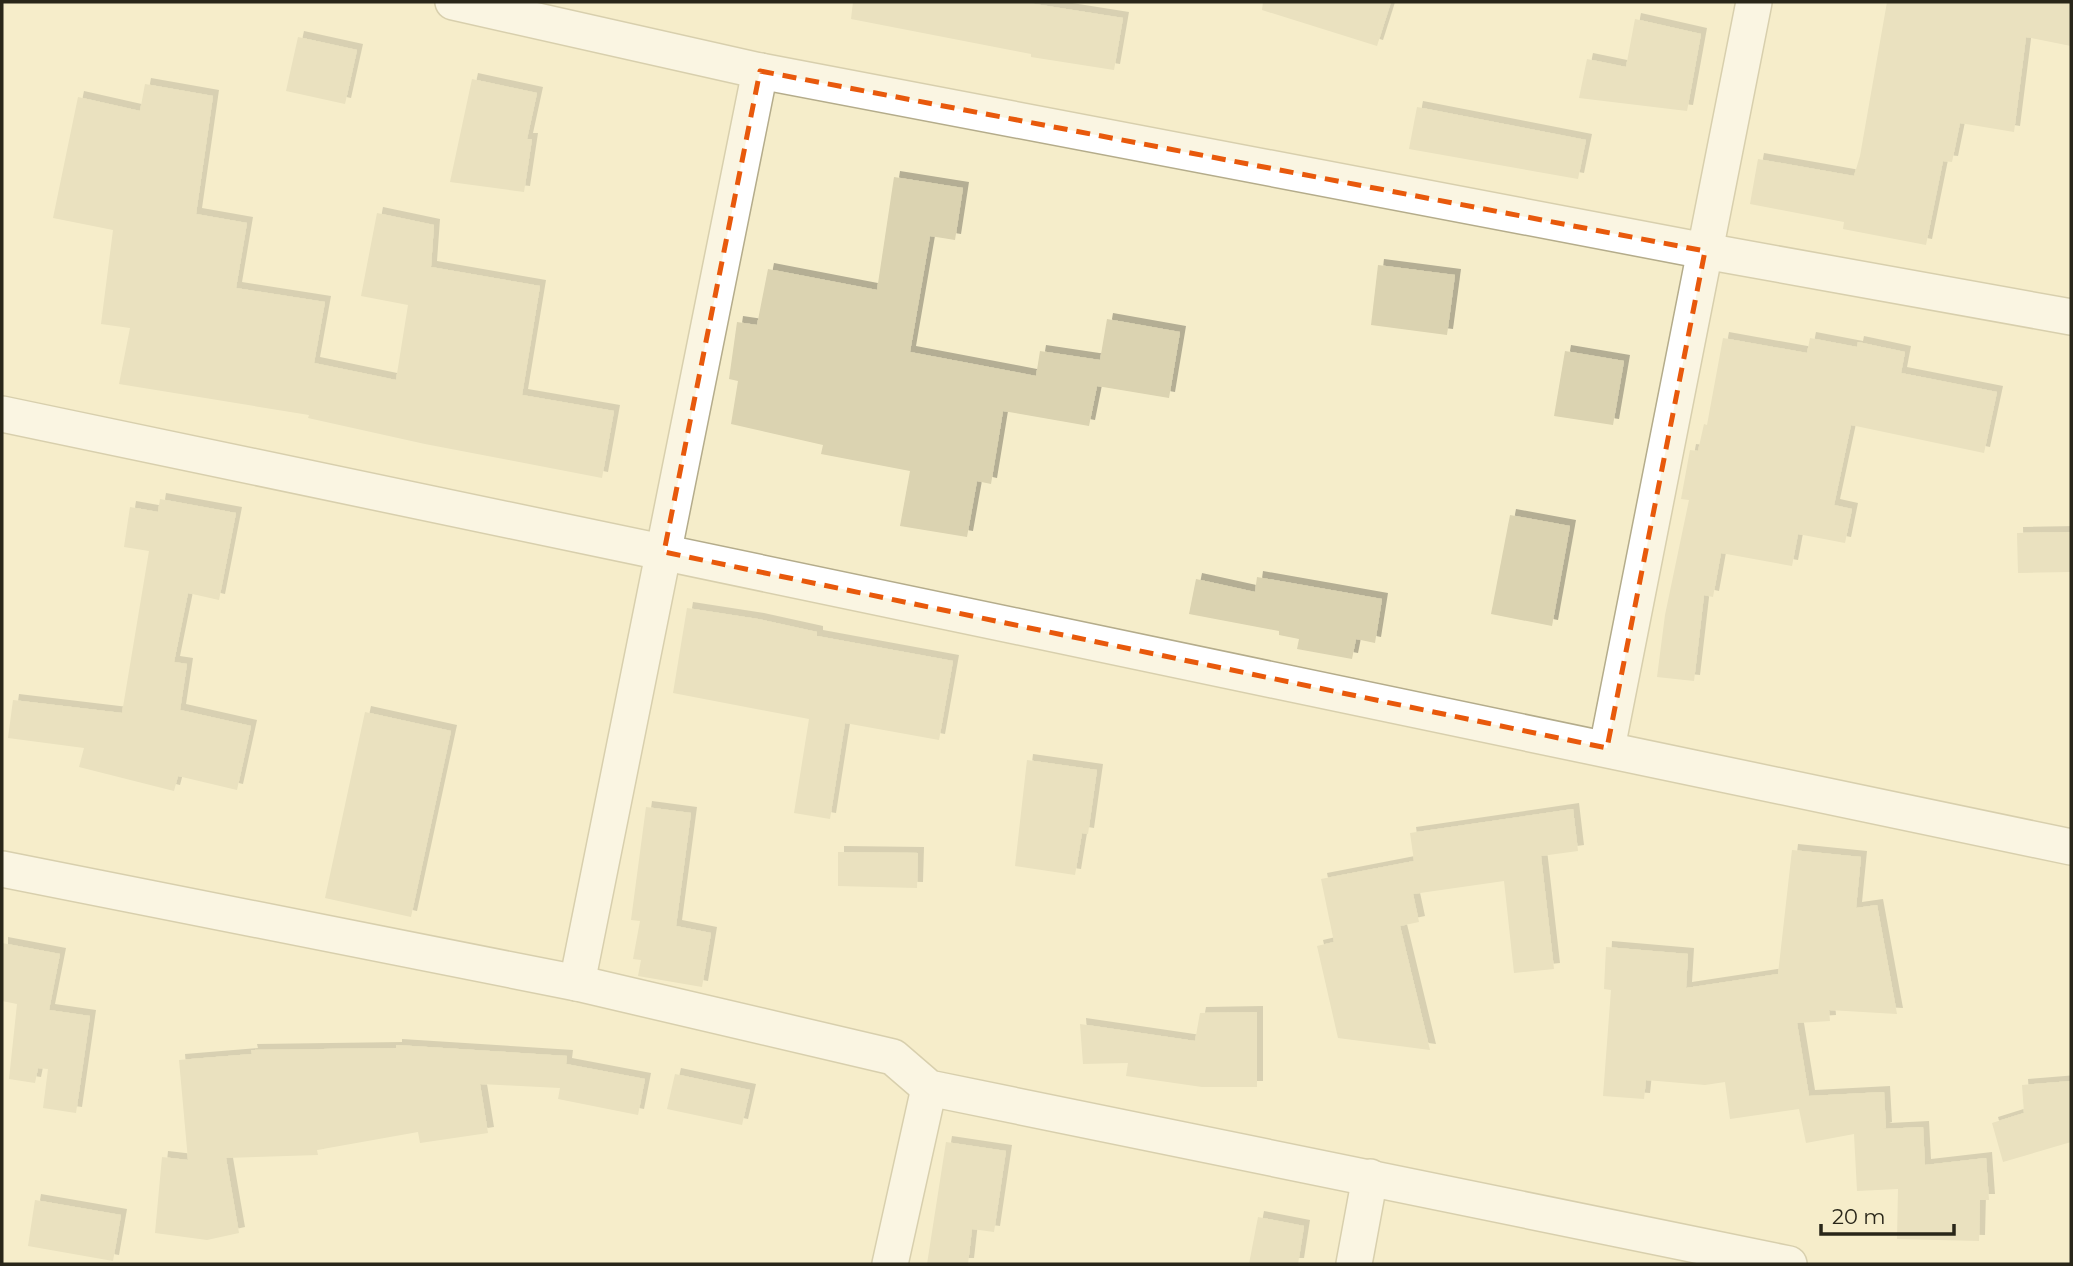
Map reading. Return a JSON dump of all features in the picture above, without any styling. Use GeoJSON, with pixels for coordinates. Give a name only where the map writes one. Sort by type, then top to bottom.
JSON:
{"type":"FeatureCollection","features":[{"type":"Feature","properties":{"kind":"street"},"geometry":{"type":"LineString","coordinates":[[453,2],[760,71],[1705,251],[2071,317]]}},
{"type":"Feature","properties":{"kind":"street"},"geometry":{"type":"LineString","coordinates":[[1607,748],[1754,2]]}},
{"type":"Feature","properties":{"kind":"street"},"geometry":{"type":"LineString","coordinates":[[577,983],[760,71]]}},
{"type":"Feature","properties":{"kind":"street"},"geometry":{"type":"LineString","coordinates":[[2,414],[2071,847]]}},
{"type":"Feature","properties":{"kind":"street"},"geometry":{"type":"LineString","coordinates":[[2,869],[577,983],[893,1057],[929,1088],[1789,1264]]}},
{"type":"Feature","properties":{"kind":"street"},"geometry":{"type":"LineString","coordinates":[[890,1264],[929,1088]]}},
{"type":"Feature","properties":{"kind":"street"},"geometry":{"type":"LineString","coordinates":[[1354,1264],[1370,1177]]}},
{"type":"Feature","properties":{"kind":"highlighted area"},"geometry":{"type":"Polygon","coordinates":[[[760,71],[1705,251],[1607,748],[664,552],[760,71]]]}},
{"type":"Feature","properties":{"kind":"building"},"geometry":{"type":"Polygon","coordinates":[[[853,2],[1022,2],[1123,18],[1114,70],[1031,57],[1031,54],[851,19],[853,2]]]}},
{"type":"Feature","properties":{"kind":"building"},"geometry":{"type":"Polygon","coordinates":[[[1263,2],[1391,2],[1377,46],[1262,10],[1263,2]]]}},
{"type":"Feature","properties":{"kind":"building"},"geometry":{"type":"Polygon","coordinates":[[[1887,2],[2071,2],[2071,46],[2026,37],[2014,132],[1960,123],[1952,162],[1943,161],[1926,245],[1843,229],[1844,222],[1750,204],[1758,159],[1854,176],[1860,156],[1887,2]]]}},
{"type":"Feature","properties":{"kind":"building"},"geometry":{"type":"Polygon","coordinates":[[[1635,19],[1701,34],[1687,111],[1579,98],[1587,59],[1626,67],[1635,19]]]}},
{"type":"Feature","properties":{"kind":"building"},"geometry":{"type":"Polygon","coordinates":[[[298,37],[357,50],[345,104],[286,91],[298,37]]]}},
{"type":"Feature","properties":{"kind":"building"},"geometry":{"type":"Polygon","coordinates":[[[472,79],[537,93],[527,139],[532,139],[524,192],[450,182],[472,79]]]}},
{"type":"Feature","properties":{"kind":"building"},"geometry":{"type":"Polygon","coordinates":[[[145,84],[213,96],[196,214],[247,223],[236,288],[325,302],[314,363],[396,380],[408,305],[361,296],[377,213],[434,225],[431,267],[540,286],[522,395],[614,411],[602,478],[425,444],[308,418],[309,415],[119,384],[130,328],[101,324],[113,230],[53,218],[78,97],[140,111],[145,84]]]}},
{"type":"Feature","properties":{"kind":"building"},"geometry":{"type":"Polygon","coordinates":[[[1417,107],[1586,140],[1578,179],[1409,149],[1417,107]]]}},
{"type":"Feature","properties":{"kind":"building"},"geometry":{"type":"Polygon","coordinates":[[[894,177],[963,188],[955,240],[930,236],[910,352],[1036,376],[1040,351],[1100,360],[1107,319],[1180,332],[1169,398],[1097,386],[1089,426],[1003,411],[991,484],[977,481],[967,537],[900,526],[910,471],[821,454],[823,445],[731,424],[738,381],[729,379],[737,322],[757,325],[768,269],[877,290],[894,177]]]}},
{"type":"Feature","properties":{"kind":"building"},"geometry":{"type":"Polygon","coordinates":[[[1378,265],[1455,275],[1447,335],[1371,325],[1378,265]]]}},
{"type":"Feature","properties":{"kind":"building"},"geometry":{"type":"Polygon","coordinates":[[[1723,338],[1807,353],[1810,338],[1857,347],[1858,342],[1905,352],[1901,373],[1997,392],[1984,453],[1851,425],[1834,505],[1852,509],[1845,543],[1798,534],[1792,566],[1721,553],[1713,597],[1704,595],[1694,681],[1657,677],[1665,615],[1689,500],[1681,499],[1690,450],[1698,451],[1704,424],[1707,425],[1723,338]]]}},
{"type":"Feature","properties":{"kind":"building"},"geometry":{"type":"Polygon","coordinates":[[[1565,351],[1624,361],[1613,425],[1554,416],[1565,351]]]}},
{"type":"Feature","properties":{"kind":"building"},"geometry":{"type":"Polygon","coordinates":[[[160,499],[236,513],[219,600],[188,593],[174,662],[187,664],[180,710],[251,726],[237,790],[178,776],[174,791],[79,767],[84,748],[8,738],[13,700],[122,713],[149,551],[124,547],[130,507],[158,512],[160,499]]]}},
{"type":"Feature","properties":{"kind":"building"},"geometry":{"type":"Polygon","coordinates":[[[1510,515],[1570,526],[1552,626],[1491,614],[1510,515]]]}},
{"type":"Feature","properties":{"kind":"building"},"geometry":{"type":"Polygon","coordinates":[[[2071,532],[2071,572],[2018,573],[2017,533],[2071,532]]]}},
{"type":"Feature","properties":{"kind":"building"},"geometry":{"type":"Polygon","coordinates":[[[1257,577],[1382,599],[1375,643],[1356,639],[1352,659],[1297,649],[1299,639],[1279,635],[1279,631],[1189,614],[1196,579],[1255,592],[1257,577]]]}},
{"type":"Feature","properties":{"kind":"building"},"geometry":{"type":"Polygon","coordinates":[[[687,608],[758,619],[817,632],[817,636],[953,661],[939,740],[845,723],[830,819],[794,813],[809,719],[673,693],[687,608]]]}},
{"type":"Feature","properties":{"kind":"building"},"geometry":{"type":"Polygon","coordinates":[[[365,712],[451,731],[411,917],[325,898],[365,712]]]}},
{"type":"Feature","properties":{"kind":"building"},"geometry":{"type":"Polygon","coordinates":[[[1027,760],[1097,770],[1088,834],[1082,833],[1075,875],[1015,866],[1027,760]]]}},
{"type":"Feature","properties":{"kind":"building"},"geometry":{"type":"Polygon","coordinates":[[[646,807],[691,813],[676,926],[711,933],[702,987],[638,976],[641,960],[633,959],[640,921],[631,920],[646,807]]]}},
{"type":"Feature","properties":{"kind":"building"},"geometry":{"type":"Polygon","coordinates":[[[1573,809],[1578,851],[1541,856],[1554,969],[1514,973],[1504,881],[1413,894],[1419,922],[1400,926],[1430,1050],[1338,1038],[1317,946],[1334,942],[1321,879],[1414,861],[1410,833],[1573,809]]]}},
{"type":"Feature","properties":{"kind":"building"},"geometry":{"type":"Polygon","coordinates":[[[1792,850],[1861,857],[1856,908],[1877,905],[1897,1014],[1829,1010],[1830,1021],[1797,1023],[1809,1096],[1884,1092],[1886,1128],[1883,1129],[1923,1127],[1925,1165],[1986,1158],[1989,1200],[1980,1200],[1979,1241],[1897,1239],[1898,1189],[1857,1191],[1854,1134],[1806,1143],[1799,1109],[1730,1119],[1725,1082],[1705,1085],[1646,1080],[1644,1099],[1603,1096],[1611,990],[1604,989],[1606,947],[1688,954],[1686,988],[1778,974],[1792,850]]]}},
{"type":"Feature","properties":{"kind":"building"},"geometry":{"type":"Polygon","coordinates":[[[838,852],[918,853],[917,888],[838,886],[838,852]]]}},
{"type":"Feature","properties":{"kind":"building"},"geometry":{"type":"Polygon","coordinates":[[[2,943],[60,954],[49,1010],[90,1016],[76,1113],[43,1108],[48,1069],[38,1068],[35,1083],[9,1079],[17,1004],[2,1001],[2,943]]]}},
{"type":"Feature","properties":{"kind":"building"},"geometry":{"type":"Polygon","coordinates":[[[1257,1012],[1257,1087],[1202,1087],[1126,1076],[1128,1063],[1083,1064],[1080,1024],[1195,1041],[1200,1013],[1257,1012]]]}},
{"type":"Feature","properties":{"kind":"building"},"geometry":{"type":"Polygon","coordinates":[[[396,1045],[567,1056],[566,1064],[645,1079],[638,1115],[558,1099],[560,1088],[480,1084],[488,1133],[420,1143],[418,1132],[317,1150],[318,1155],[226,1158],[239,1233],[207,1240],[155,1233],[162,1157],[188,1160],[179,1060],[252,1054],[251,1050],[396,1048],[396,1045]]]}},
{"type":"Feature","properties":{"kind":"building"},"geometry":{"type":"Polygon","coordinates":[[[675,1074],[750,1090],[742,1125],[667,1109],[675,1074]]]}},
{"type":"Feature","properties":{"kind":"building"},"geometry":{"type":"Polygon","coordinates":[[[2071,1081],[2071,1142],[2003,1162],[1992,1123],[2024,1113],[2022,1085],[2071,1081]]]}},
{"type":"Feature","properties":{"kind":"building"},"geometry":{"type":"Polygon","coordinates":[[[946,1142],[1006,1151],[994,1232],[972,1229],[968,1264],[927,1264],[946,1142]]]}},
{"type":"Feature","properties":{"kind":"building"},"geometry":{"type":"Polygon","coordinates":[[[35,1200],[121,1215],[113,1261],[28,1246],[35,1200]]]}},
{"type":"Feature","properties":{"kind":"building"},"geometry":{"type":"Polygon","coordinates":[[[1258,1217],[1304,1226],[1298,1264],[1249,1264],[1258,1217]]]}}]}
